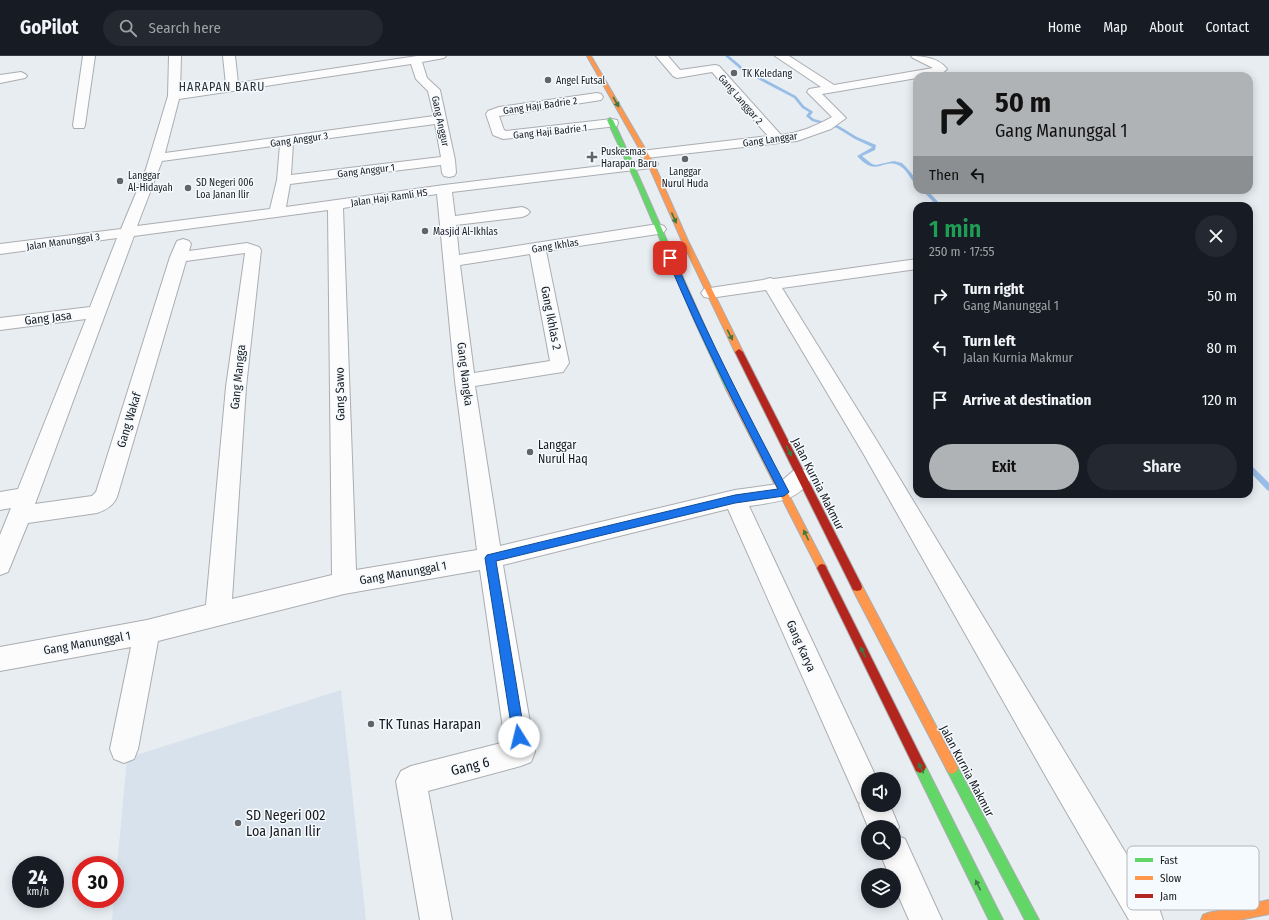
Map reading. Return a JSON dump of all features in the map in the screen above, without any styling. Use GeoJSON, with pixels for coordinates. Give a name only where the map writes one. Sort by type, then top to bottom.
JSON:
{"type":"FeatureCollection","features":[{"type":"Feature","properties":{"kind":"main road","name":"Jalan Kurnia Makmur"},"geometry":{"type":"LineString","coordinates":[[589,56],[648,159],[710,293],[793,484],[996,920]]}},
{"type":"Feature","properties":{"kind":"main road","name":"Jalan Kurnia Makmur"},"geometry":{"type":"LineString","coordinates":[[599,100],[633,166],[695,315],[729,387],[793,484],[860,594],[1032,920]]}},
{"type":"Feature","properties":{"kind":"main road"},"geometry":{"type":"LineString","coordinates":[[1259,909],[1269,907]]}},
{"type":"Feature","properties":{"kind":"main road"},"geometry":{"type":"LineString","coordinates":[[1208,920],[1255,910]]}},
{"type":"Feature","properties":{"kind":"street"},"geometry":{"type":"LineString","coordinates":[[79,125],[89,56]]}},
{"type":"Feature","properties":{"kind":"street"},"geometry":{"type":"LineString","coordinates":[[0,565],[127,233],[153,170],[174,96],[175,56]]}},
{"type":"Feature","properties":{"kind":"street"},"geometry":{"type":"LineString","coordinates":[[230,56],[232,87]]}},
{"type":"Feature","properties":{"kind":"street"},"geometry":{"type":"LineString","coordinates":[[174,96],[395,59],[415,60],[440,56]]}},
{"type":"Feature","properties":{"kind":"street","name":"Gang Langgar 2"},"geometry":{"type":"LineString","coordinates":[[662,56],[677,74],[715,68],[740,100],[778,139]]}},
{"type":"Feature","properties":{"kind":"street"},"geometry":{"type":"LineString","coordinates":[[781,56],[830,88]]}},
{"type":"Feature","properties":{"kind":"street"},"geometry":{"type":"LineString","coordinates":[[904,62],[918,56]]}},
{"type":"Feature","properties":{"kind":"street","name":"Gang Langgar"},"geometry":{"type":"LineString","coordinates":[[918,56],[939,67],[941,70],[934,72]]}},
{"type":"Feature","properties":{"kind":"street","name":"Gang Anggur"},"geometry":{"type":"LineString","coordinates":[[415,60],[422,79],[434,90],[448,160],[447,189]]}},
{"type":"Feature","properties":{"kind":"street","name":"Gang Langgar"},"geometry":{"type":"LineString","coordinates":[[648,159],[798,137],[829,125],[840,118],[813,92],[913,75]]}},
{"type":"Feature","properties":{"kind":"street"},"geometry":{"type":"LineString","coordinates":[[0,79],[21,76]]}},
{"type":"Feature","properties":{"kind":"street","name":"Gang Haji Badrie 2"},"geometry":{"type":"LineString","coordinates":[[495,123],[492,114],[499,111],[599,100]]}},
{"type":"Feature","properties":{"kind":"street","name":"Gang Anggur 3"},"geometry":{"type":"LineString","coordinates":[[156,158],[441,119]]}},
{"type":"Feature","properties":{"kind":"street","name":"Gang Haji Badrie 1"},"geometry":{"type":"LineString","coordinates":[[495,123],[498,132],[503,135],[512,136],[612,123]]}},
{"type":"Feature","properties":{"kind":"street"},"geometry":{"type":"LineString","coordinates":[[277,213],[284,180],[288,140]]}},
{"type":"Feature","properties":{"kind":"street","name":"Jalan Haji Ramli HS"},"geometry":{"type":"LineString","coordinates":[[127,233],[447,189],[633,166],[648,159]]}},
{"type":"Feature","properties":{"kind":"street","name":"Gang Anggur 1"},"geometry":{"type":"LineString","coordinates":[[284,180],[448,160]]}},
{"type":"Feature","properties":{"kind":"street","name":"Gang Nangka"},"geometry":{"type":"LineString","coordinates":[[447,189],[448,221],[465,381],[490,558]]}},
{"type":"Feature","properties":{"kind":"street","name":"Gang Sawo"},"geometry":{"type":"LineString","coordinates":[[335,205],[344,583]]}},
{"type":"Feature","properties":{"kind":"street"},"geometry":{"type":"LineString","coordinates":[[448,221],[522,212]]}},
{"type":"Feature","properties":{"kind":"street"},"geometry":{"type":"LineString","coordinates":[[178,257],[188,225]]}},
{"type":"Feature","properties":{"kind":"street","name":"Gang Ikhlas"},"geometry":{"type":"LineString","coordinates":[[452,261],[658,229]]}},
{"type":"Feature","properties":{"kind":"street","name":"Jalan Manunggal 3"},"geometry":{"type":"LineString","coordinates":[[0,249],[127,233]]}},
{"type":"Feature","properties":{"kind":"street","name":"Gang Mangga"},"geometry":{"type":"LineString","coordinates":[[178,257],[247,248],[253,250],[236,387],[218,613]]}},
{"type":"Feature","properties":{"kind":"street","name":"Gang Ikhlas 2"},"geometry":{"type":"LineString","coordinates":[[465,381],[556,367],[560,363],[537,248]]}},
{"type":"Feature","properties":{"kind":"street","name":"Gang Wakaf"},"geometry":{"type":"LineString","coordinates":[[0,501],[22,506],[97,504],[106,497],[178,257]]}},
{"type":"Feature","properties":{"kind":"street"},"geometry":{"type":"LineString","coordinates":[[710,293],[770,283],[913,265]]}},
{"type":"Feature","properties":{"kind":"street"},"geometry":{"type":"LineString","coordinates":[[770,283],[870,447],[1127,886]]}},
{"type":"Feature","properties":{"kind":"street","name":"Gang Jasa"},"geometry":{"type":"LineString","coordinates":[[0,324],[97,312]]}},
{"type":"Feature","properties":{"kind":"street","name":"Gang Manunggal 1"},"geometry":{"type":"LineString","coordinates":[[0,659],[147,632],[218,613],[344,583],[490,558],[793,484]]}},
{"type":"Feature","properties":{"kind":"street","name":"Gang Karya"},"geometry":{"type":"LineString","coordinates":[[735,499],[861,777]]}},
{"type":"Feature","properties":{"kind":"street","name":"Gang 6"},"geometry":{"type":"LineString","coordinates":[[436,920],[411,781],[522,752],[490,558]]}},
{"type":"Feature","properties":{"kind":"street"},"geometry":{"type":"LineString","coordinates":[[124,749],[147,632]]}},
{"type":"Feature","properties":{"kind":"street"},"geometry":{"type":"LineString","coordinates":[[899,860],[926,920]]}},
{"type":"Feature","properties":{"kind":"street"},"geometry":{"type":"LineString","coordinates":[[1141,910],[1147,920]]}},
{"type":"Feature","properties":{"kind":"shaded area","name":"SD Negeri 002 Loa Janan Ilir"},"geometry":{"type":"Polygon","coordinates":[[[341,690],[366,920],[112,920],[113,908],[124,908],[124,856],[118,856],[127,758],[341,690]]]}},
{"type":"Feature","properties":{"kind":"waterway"},"geometry":{"type":"LineString","coordinates":[[727,56],[746,74],[757,77],[795,97],[803,107],[811,112],[808,116],[813,120],[838,127],[856,138],[874,146],[873,149],[859,156],[865,162],[876,166],[889,163],[900,164],[913,178]]}},
{"type":"Feature","properties":{"kind":"waterway"},"geometry":{"type":"LineString","coordinates":[[928,194],[936,202]]}},
{"type":"Feature","properties":{"kind":"waterway"},"geometry":{"type":"LineString","coordinates":[[1253,471],[1269,488]]}},
{"type":"Feature","properties":{"kind":"traffic: fast"},"geometry":{"type":"LineString","coordinates":[[610,120],[730,389]]}},
{"type":"Feature","properties":{"kind":"traffic: fast"},"geometry":{"type":"LineString","coordinates":[[920,767],[996,920]]}},
{"type":"Feature","properties":{"kind":"traffic: fast"},"geometry":{"type":"LineString","coordinates":[[952,768],[1032,920]]}},
{"type":"Feature","properties":{"kind":"traffic: slow"},"geometry":{"type":"LineString","coordinates":[[589,56],[651,164],[685,241],[739,352]]}},
{"type":"Feature","properties":{"kind":"traffic: slow"},"geometry":{"type":"LineString","coordinates":[[730,389],[822,568]]}},
{"type":"Feature","properties":{"kind":"traffic: slow"},"geometry":{"type":"LineString","coordinates":[[857,587],[952,768]]}},
{"type":"Feature","properties":{"kind":"traffic: slow"},"geometry":{"type":"LineString","coordinates":[[1259,909],[1269,907]]}},
{"type":"Feature","properties":{"kind":"traffic: slow"},"geometry":{"type":"LineString","coordinates":[[1208,920],[1255,910]]}},
{"type":"Feature","properties":{"kind":"traffic: jam"},"geometry":{"type":"LineString","coordinates":[[739,352],[857,587]]}},
{"type":"Feature","properties":{"kind":"traffic: jam"},"geometry":{"type":"LineString","coordinates":[[822,568],[920,767]]}},
{"type":"Feature","properties":{"kind":"place","name":"TK Keledang"},"geometry":{"type":"Point","coordinates":[734,73]}},
{"type":"Feature","properties":{"kind":"place","name":"Angel Futsal"},"geometry":{"type":"Point","coordinates":[548,80]}},
{"type":"Feature","properties":{"kind":"place","name":"Puskesmas Harapan Baru"},"geometry":{"type":"Point","coordinates":[592,157]}},
{"type":"Feature","properties":{"kind":"place","name":"Langgar Nurul Huda"},"geometry":{"type":"Point","coordinates":[685,159]}},
{"type":"Feature","properties":{"kind":"place","name":"Langgar Al-Hidayah"},"geometry":{"type":"Point","coordinates":[120,181]}},
{"type":"Feature","properties":{"kind":"place","name":"SD Negeri 006 Loa Janan Ilir"},"geometry":{"type":"Point","coordinates":[188,188]}},
{"type":"Feature","properties":{"kind":"place","name":"Masjid Al-Ikhlas"},"geometry":{"type":"Point","coordinates":[425,231]}},
{"type":"Feature","properties":{"kind":"place","name":"Langgar Nurul Haq"},"geometry":{"type":"Point","coordinates":[530,452]}},
{"type":"Feature","properties":{"kind":"place","name":"TK Tunas Harapan"},"geometry":{"type":"Point","coordinates":[371,724]}},
{"type":"Feature","properties":{"kind":"place","name":"SD Negeri 002 Loa Janan Ilir"},"geometry":{"type":"Point","coordinates":[238,823]}},
{"type":"Feature","properties":{"kind":"district","name":"HARAPAN BARU"},"geometry":{"type":"Point","coordinates":[222,87]}},
{"type":"Feature","properties":{"kind":"route"},"geometry":{"type":"LineString","coordinates":[[519,737],[490,558],[735,499],[784,492],[729,387],[670,258]]}}]}
